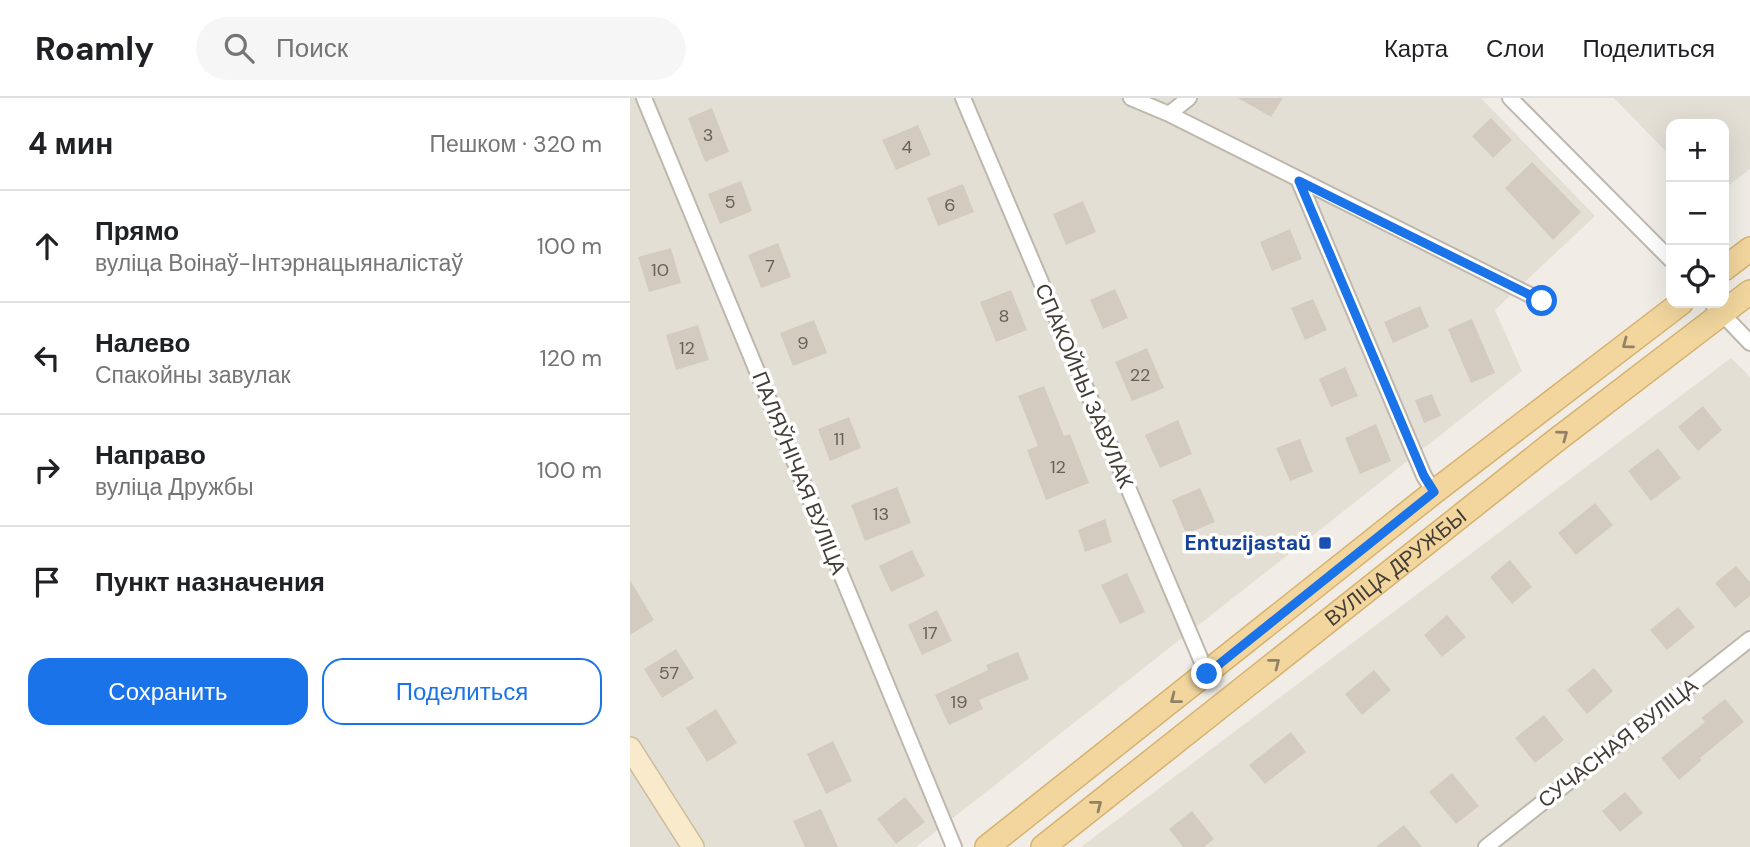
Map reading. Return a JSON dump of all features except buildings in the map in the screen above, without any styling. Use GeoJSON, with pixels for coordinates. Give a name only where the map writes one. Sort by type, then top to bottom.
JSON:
{"type":"FeatureCollection","features":[{"type":"Feature","properties":{"kind":"main road"},"geometry":{"type":"LineString","coordinates":[[1729,265],[1750,249]]}},
{"type":"Feature","properties":{"kind":"main road","name":"ВУЛІЦА ДРУЖБЫ"},"geometry":{"type":"LineString","coordinates":[[1043,847],[1554,442],[1717,309],[1750,292]]}},
{"type":"Feature","properties":{"kind":"main road","name":"ВУЛІЦА ДРУЖБЫ"},"geometry":{"type":"LineString","coordinates":[[987,847],[1434,492],[1674,308]]}},
{"type":"Feature","properties":{"kind":"main road"},"geometry":{"type":"LineString","coordinates":[[630,748],[693,847]]}},
{"type":"Feature","properties":{"kind":"street","name":"ПАЛЯЎНІЧАЯ ВУЛІЦА"},"geometry":{"type":"LineString","coordinates":[[644,98],[954,847]]}},
{"type":"Feature","properties":{"kind":"street","name":"СПАКОЙНЫ ЗАВУЛАК"},"geometry":{"type":"LineString","coordinates":[[963,98],[1207,674]]}},
{"type":"Feature","properties":{"kind":"street"},"geometry":{"type":"LineString","coordinates":[[1131,98],[1169,114],[1542,301]]}},
{"type":"Feature","properties":{"kind":"street"},"geometry":{"type":"LineString","coordinates":[[1169,114],[1189,98]]}},
{"type":"Feature","properties":{"kind":"street"},"geometry":{"type":"LineString","coordinates":[[1510,98],[1666,255]]}},
{"type":"Feature","properties":{"kind":"street"},"geometry":{"type":"LineString","coordinates":[[1299,181],[1424,476],[1434,492]]}},
{"type":"Feature","properties":{"kind":"street"},"geometry":{"type":"LineString","coordinates":[[1717,309],[1750,343]]}},
{"type":"Feature","properties":{"kind":"street","name":"СУЧАСНАЯ ВУЛІЦА"},"geometry":{"type":"LineString","coordinates":[[1486,847],[1750,639]]}},
{"type":"Feature","properties":{"kind":"shaded area"},"geometry":{"type":"Polygon","coordinates":[[[630,98],[1481,98],[1595,216],[1495,310],[1522,371],[916,847],[630,847],[630,98]]]}},
{"type":"Feature","properties":{"kind":"shaded area"},"geometry":{"type":"Polygon","coordinates":[[[1614,98],[1750,98],[1750,169],[1729,185],[1729,119],[1666,119],[1666,152],[1614,98]]]}},
{"type":"Feature","properties":{"kind":"shaded area"},"geometry":{"type":"Polygon","coordinates":[[[1731,358],[1750,377],[1750,847],[1081,847],[1731,358]]]}},
{"type":"Feature","properties":{"kind":"place","name":"Entuzijastaŭ"},"geometry":{"type":"Point","coordinates":[1325,543]}},
{"type":"Feature","properties":{"kind":"route"},"geometry":{"type":"LineString","coordinates":[[1207,674],[1434,492],[1424,476],[1299,181],[1542,301]]}}]}
